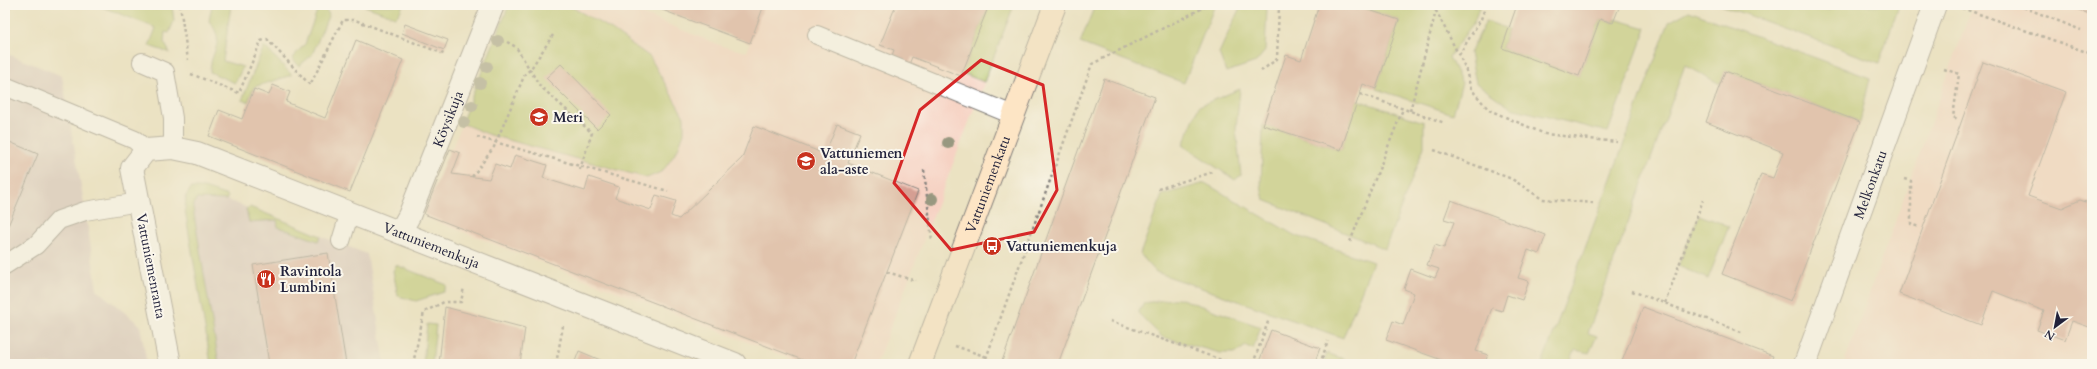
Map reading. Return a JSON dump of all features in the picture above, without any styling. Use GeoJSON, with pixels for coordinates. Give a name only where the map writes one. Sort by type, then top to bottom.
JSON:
{"type":"FeatureCollection","features":[{"type":"Feature","properties":{"kind":"street","name":"Köysikuja"},"geometry":{"type":"LineString","coordinates":[[400,232],[409,216],[493,5]]}},
{"type":"Feature","properties":{"kind":"street","name":"Vattuniemenkatu"},"geometry":{"type":"LineString","coordinates":[[920,364],[1055,5]]}},
{"type":"Feature","properties":{"kind":"street","name":"Melkonkatu"},"geometry":{"type":"LineString","coordinates":[[1804,364],[1935,5]]}},
{"type":"Feature","properties":{"kind":"street","name":"Vattuniemenkuja"},"geometry":{"type":"LineString","coordinates":[[146,150],[173,148],[197,153],[735,364]]}},
{"type":"Feature","properties":{"kind":"street","name":"Vattuniemenranta"},"geometry":{"type":"LineString","coordinates":[[146,150],[132,168],[170,364]]}},
{"type":"Feature","properties":{"kind":"lane"},"geometry":{"type":"LineString","coordinates":[[817,35],[1013,116]]}},
{"type":"Feature","properties":{"kind":"lane"},"geometry":{"type":"LineString","coordinates":[[142,62],[165,72],[173,118],[173,148]]}},
{"type":"Feature","properties":{"kind":"lane"},"geometry":{"type":"LineString","coordinates":[[5,86],[135,140],[146,150]]}},
{"type":"Feature","properties":{"kind":"lane"},"geometry":{"type":"LineString","coordinates":[[5,265],[36,245],[59,220],[85,211],[139,202]]}},
{"type":"Feature","properties":{"kind":"lane"},"geometry":{"type":"LineString","coordinates":[[341,241],[350,212]]}},
{"type":"Feature","properties":{"kind":"path"},"geometry":{"type":"LineString","coordinates":[[10,5],[10,10]]}},
{"type":"Feature","properties":{"kind":"path"},"geometry":{"type":"LineString","coordinates":[[984,364],[1092,64],[1209,5]]}},
{"type":"Feature","properties":{"kind":"path"},"geometry":{"type":"LineString","coordinates":[[1261,71],[1277,59],[1279,5]]}},
{"type":"Feature","properties":{"kind":"path"},"geometry":{"type":"LineString","coordinates":[[1433,5],[1465,67],[1471,89],[1489,110],[1545,134],[1617,142]]}},
{"type":"Feature","properties":{"kind":"path"},"geometry":{"type":"LineString","coordinates":[[1459,55],[1481,19],[1486,5]]}},
{"type":"Feature","properties":{"kind":"path"},"geometry":{"type":"LineString","coordinates":[[2018,5],[2081,30]]}},
{"type":"Feature","properties":{"kind":"path"},"geometry":{"type":"LineString","coordinates":[[1959,7],[2092,54]]}},
{"type":"Feature","properties":{"kind":"path"},"geometry":{"type":"LineString","coordinates":[[1410,111],[1436,11]]}},
{"type":"Feature","properties":{"kind":"path"},"geometry":{"type":"LineString","coordinates":[[190,74],[239,92],[261,41],[267,39],[310,85],[344,20],[355,20],[470,65]]}},
{"type":"Feature","properties":{"kind":"path"},"geometry":{"type":"LineString","coordinates":[[483,30],[516,47],[540,86],[592,133],[578,172]]}},
{"type":"Feature","properties":{"kind":"path"},"geometry":{"type":"LineString","coordinates":[[472,177],[495,143],[525,74],[530,70],[553,35]]}},
{"type":"Feature","properties":{"kind":"path"},"geometry":{"type":"LineString","coordinates":[[1944,69],[1958,74],[1953,117],[1958,119]]}},
{"type":"Feature","properties":{"kind":"path"},"geometry":{"type":"LineString","coordinates":[[1360,94],[1445,123]]}},
{"type":"Feature","properties":{"kind":"path"},"geometry":{"type":"LineString","coordinates":[[1350,242],[1403,109]]}},
{"type":"Feature","properties":{"kind":"path"},"geometry":{"type":"LineString","coordinates":[[477,137],[668,192]]}},
{"type":"Feature","properties":{"kind":"path"},"geometry":{"type":"LineString","coordinates":[[1434,150],[1512,179],[1542,199],[1593,203]]}},
{"type":"Feature","properties":{"kind":"path"},"geometry":{"type":"LineString","coordinates":[[924,170],[932,241]]}},
{"type":"Feature","properties":{"kind":"path"},"geometry":{"type":"LineString","coordinates":[[1158,189],[1213,172]]}},
{"type":"Feature","properties":{"kind":"path"},"geometry":{"type":"LineString","coordinates":[[1904,179],[1911,181],[1911,224],[1919,227]]}},
{"type":"Feature","properties":{"kind":"path"},"geometry":{"type":"LineString","coordinates":[[1665,303],[1703,200]]}},
{"type":"Feature","properties":{"kind":"path"},"geometry":{"type":"LineString","coordinates":[[413,364],[424,312],[444,302],[461,302],[473,260]]}},
{"type":"Feature","properties":{"kind":"path"},"geometry":{"type":"LineString","coordinates":[[887,272],[916,281]]}},
{"type":"Feature","properties":{"kind":"path"},"geometry":{"type":"LineString","coordinates":[[1632,291],[1744,333]]}},
{"type":"Feature","properties":{"kind":"path"},"geometry":{"type":"LineString","coordinates":[[556,364],[563,324],[572,301]]}},
{"type":"Feature","properties":{"kind":"path"},"geometry":{"type":"LineString","coordinates":[[1253,364],[1269,319]]}},
{"type":"Feature","properties":{"kind":"path"},"geometry":{"type":"LineString","coordinates":[[1110,321],[1233,364]]}},
{"type":"Feature","properties":{"kind":"path"},"geometry":{"type":"LineString","coordinates":[[1320,364],[1328,341]]}},
{"type":"Feature","properties":{"kind":"path"},"geometry":{"type":"LineString","coordinates":[[954,345],[986,357]]}},
{"type":"Feature","properties":{"kind":"highlighted area"},"geometry":{"type":"Polygon","coordinates":[[[981,60],[1043,85],[1057,190],[1034,232],[951,250],[894,183],[920,110],[981,60]]]}},
{"type":"Feature","properties":{"kind":"shaded area"},"geometry":{"type":"Polygon","coordinates":[[[509,5],[619,5],[725,47],[747,52],[764,5],[1014,5],[876,364],[804,364],[425,217],[509,5]]]}},
{"type":"Feature","properties":{"kind":"shaded area"},"geometry":{"type":"Polygon","coordinates":[[[1973,5],[2092,5],[2092,364],[1844,364],[1973,5]]]}},
{"type":"Feature","properties":{"kind":"shaded area"},"geometry":{"type":"Polygon","coordinates":[[[5,53],[62,76],[86,215],[97,290],[140,325],[147,364],[5,364],[5,53]]]}},
{"type":"Feature","properties":{"kind":"shaded area"},"geometry":{"type":"Polygon","coordinates":[[[207,192],[367,254],[385,364],[211,364],[184,196],[207,192]]]}},
{"type":"Feature","properties":{"kind":"green space"},"geometry":{"type":"Polygon","coordinates":[[[97,5],[172,5],[174,21],[169,33],[165,32],[164,42],[170,53],[149,46],[156,28],[97,5]]]}},
{"type":"Feature","properties":{"kind":"green space"},"geometry":{"type":"Polygon","coordinates":[[[212,5],[231,5],[223,61],[243,67],[235,83],[210,72],[217,41],[217,35],[209,21],[212,5]]]}},
{"type":"Feature","properties":{"kind":"green space"},"geometry":{"type":"Polygon","coordinates":[[[403,5],[399,14],[395,17],[365,6],[403,5]]]}},
{"type":"Feature","properties":{"kind":"green space"},"geometry":{"type":"Polygon","coordinates":[[[509,5],[568,5],[609,28],[650,57],[684,117],[684,133],[677,151],[661,172],[647,178],[490,135],[461,123],[509,5]]]}},
{"type":"Feature","properties":{"kind":"green space"},"geometry":{"type":"Polygon","coordinates":[[[989,5],[1014,5],[984,82],[962,73],[989,5]]]}},
{"type":"Feature","properties":{"kind":"green space"},"geometry":{"type":"Polygon","coordinates":[[[1095,5],[1215,5],[1184,83],[1080,43],[1095,5]]]}},
{"type":"Feature","properties":{"kind":"green space"},"geometry":{"type":"Polygon","coordinates":[[[1241,5],[1263,5],[1267,10],[1265,51],[1256,62],[1226,72],[1219,53],[1241,5]]]}},
{"type":"Feature","properties":{"kind":"green space"},"geometry":{"type":"Polygon","coordinates":[[[1354,5],[1409,5],[1415,7],[1416,5],[1480,5],[1474,22],[1449,57],[1462,83],[1453,114],[1376,89],[1399,20],[1354,5]]]}},
{"type":"Feature","properties":{"kind":"green space"},"geometry":{"type":"Polygon","coordinates":[[[1721,5],[1815,5],[1829,10],[1831,5],[1899,5],[1879,63],[1721,5]]]}},
{"type":"Feature","properties":{"kind":"green space"},"geometry":{"type":"Polygon","coordinates":[[[318,8],[326,10],[329,14],[312,55],[299,66],[292,58],[305,44],[318,8]]]}},
{"type":"Feature","properties":{"kind":"green space"},"geometry":{"type":"Polygon","coordinates":[[[1689,11],[1870,78],[1860,122],[1725,71],[1720,84],[1685,65],[1588,333],[1597,336],[1589,353],[1575,350],[1569,364],[1542,364],[1669,22],[1689,11]]]}},
{"type":"Feature","properties":{"kind":"green space"},"geometry":{"type":"Polygon","coordinates":[[[1600,19],[1613,23],[1615,19],[1646,28],[1608,132],[1511,108],[1476,83],[1470,53],[1486,21],[1508,29],[1502,48],[1579,76],[1600,19]]]}},
{"type":"Feature","properties":{"kind":"green space"},"geometry":{"type":"Polygon","coordinates":[[[264,46],[292,75],[254,87],[248,102],[242,100],[264,46]]]}},
{"type":"Feature","properties":{"kind":"green space"},"geometry":{"type":"Polygon","coordinates":[[[1240,89],[1236,129],[1241,175],[1235,180],[1183,145],[1199,106],[1240,89]]]}},
{"type":"Feature","properties":{"kind":"green space"},"geometry":{"type":"Polygon","coordinates":[[[1357,100],[1424,122],[1424,147],[1385,249],[1264,200],[1261,186],[1263,125],[1341,150],[1357,100]]]}},
{"type":"Feature","properties":{"kind":"green space"},"geometry":{"type":"Polygon","coordinates":[[[1205,183],[1294,235],[1373,262],[1343,338],[1156,272],[1140,254],[1162,195],[1205,183]]]}},
{"type":"Feature","properties":{"kind":"green space"},"geometry":{"type":"Polygon","coordinates":[[[191,188],[204,188],[228,196],[226,200],[196,199],[193,208],[219,364],[211,364],[185,210],[186,196],[191,188]]]}},
{"type":"Feature","properties":{"kind":"green space"},"geometry":{"type":"Polygon","coordinates":[[[250,207],[321,236],[318,241],[278,227],[277,220],[249,222],[246,209],[250,207]]]}},
{"type":"Feature","properties":{"kind":"green space"},"geometry":{"type":"Polygon","coordinates":[[[1699,215],[1729,226],[1708,279],[1678,266],[1699,215]]]}},
{"type":"Feature","properties":{"kind":"green space"},"geometry":{"type":"Polygon","coordinates":[[[396,265],[447,285],[444,292],[416,301],[398,296],[393,271],[396,265]]]}},
{"type":"Feature","properties":{"kind":"green space"},"geometry":{"type":"Polygon","coordinates":[[[1179,298],[1261,327],[1253,349],[1246,346],[1235,353],[1220,353],[1162,337],[1138,313],[1144,303],[1179,298]]]}},
{"type":"Feature","properties":{"kind":"green space"},"geometry":{"type":"Polygon","coordinates":[[[427,324],[436,325],[432,364],[423,364],[427,324]]]}},
{"type":"Feature","properties":{"kind":"green space"},"geometry":{"type":"Polygon","coordinates":[[[1327,353],[1357,364],[1323,364],[1327,353]]]}},
{"type":"Feature","properties":{"kind":"building"},"geometry":{"type":"Polygon","coordinates":[[[649,5],[764,5],[750,43],[649,5]]]}},
{"type":"Feature","properties":{"kind":"building"},"geometry":{"type":"Polygon","coordinates":[[[896,5],[989,5],[961,76],[912,57],[908,67],[890,61],[894,50],[880,45],[896,5]]]}},
{"type":"Feature","properties":{"kind":"building"},"geometry":{"type":"Polygon","coordinates":[[[1319,5],[1354,5],[1399,20],[1376,89],[1363,84],[1341,150],[1263,125],[1286,55],[1301,60],[1319,5]]]}},
{"type":"Feature","properties":{"kind":"building"},"geometry":{"type":"Polygon","coordinates":[[[1517,5],[1620,5],[1613,23],[1600,19],[1579,76],[1502,48],[1517,5]]]}},
{"type":"Feature","properties":{"kind":"building"},"geometry":{"type":"Polygon","coordinates":[[[1815,5],[1831,5],[1830,10],[1815,5]]]}},
{"type":"Feature","properties":{"kind":"building"},"geometry":{"type":"Polygon","coordinates":[[[2066,5],[2092,5],[2092,15],[2066,5]]]}},
{"type":"Feature","properties":{"kind":"building"},"geometry":{"type":"Polygon","coordinates":[[[405,24],[448,40],[444,50],[402,33],[405,24]]]}},
{"type":"Feature","properties":{"kind":"building"},"geometry":{"type":"Polygon","coordinates":[[[356,40],[403,60],[350,192],[209,136],[219,110],[242,119],[254,89],[269,95],[273,85],[290,92],[286,102],[325,118],[356,40]]]}},
{"type":"Feature","properties":{"kind":"building"},"geometry":{"type":"Polygon","coordinates":[[[1983,62],[2066,92],[2028,196],[2062,208],[2080,200],[2092,204],[2092,328],[2072,321],[2065,340],[2037,330],[2044,311],[1993,291],[1981,325],[1899,294],[1983,62]]]}},
{"type":"Feature","properties":{"kind":"building"},"geometry":{"type":"Polygon","coordinates":[[[561,64],[611,115],[597,129],[546,78],[561,64]]]}},
{"type":"Feature","properties":{"kind":"building"},"geometry":{"type":"Polygon","coordinates":[[[1725,71],[1860,122],[1791,301],[1722,274],[1761,174],[1773,178],[1783,152],[1706,122],[1725,71]]]}},
{"type":"Feature","properties":{"kind":"building"},"geometry":{"type":"Polygon","coordinates":[[[1104,79],[1155,97],[1116,206],[1058,364],[1001,364],[1104,79]]]}},
{"type":"Feature","properties":{"kind":"building"},"geometry":{"type":"Polygon","coordinates":[[[837,124],[860,133],[848,163],[918,191],[851,364],[813,364],[424,214],[450,149],[460,153],[452,174],[489,179],[495,164],[510,169],[515,155],[547,165],[543,178],[585,191],[589,177],[619,187],[615,198],[651,210],[656,195],[676,201],[671,216],[679,219],[742,158],[754,126],[825,154],[837,124]]]}},
{"type":"Feature","properties":{"kind":"building"},"geometry":{"type":"Polygon","coordinates":[[[5,140],[38,154],[5,233],[5,140]]]}},
{"type":"Feature","properties":{"kind":"building"},"geometry":{"type":"Polygon","coordinates":[[[1451,200],[1546,235],[1539,254],[1528,250],[1518,278],[1529,281],[1522,300],[1507,295],[1502,311],[1492,308],[1476,351],[1488,355],[1484,364],[1453,364],[1386,340],[1393,321],[1403,325],[1414,293],[1404,289],[1411,269],[1435,278],[1439,269],[1427,265],[1435,245],[1444,248],[1454,222],[1444,219],[1451,200]]]}},
{"type":"Feature","properties":{"kind":"building"},"geometry":{"type":"Polygon","coordinates":[[[328,253],[346,364],[269,364],[253,265],[328,253]]]}},
{"type":"Feature","properties":{"kind":"building"},"geometry":{"type":"Polygon","coordinates":[[[445,307],[525,328],[520,364],[439,364],[445,307]]]}},
{"type":"Feature","properties":{"kind":"building"},"geometry":{"type":"Polygon","coordinates":[[[1643,307],[1773,356],[1770,364],[1621,364],[1643,307]]]}},
{"type":"Feature","properties":{"kind":"building"},"geometry":{"type":"Polygon","coordinates":[[[1271,330],[1320,348],[1314,364],[1265,364],[1259,362],[1271,330]]]}},
{"type":"Feature","properties":{"kind":"building"},"geometry":{"type":"Polygon","coordinates":[[[579,351],[610,364],[574,364],[579,351]]]}},
{"type":"Feature","properties":{"kind":"place","name":"Meri"},"geometry":{"type":"Point","coordinates":[539,117]}},
{"type":"Feature","properties":{"kind":"place","name":"Vattuniemen ala-aste"},"geometry":{"type":"Point","coordinates":[806,161]}},
{"type":"Feature","properties":{"kind":"place","name":"Vattuniemenkuja"},"geometry":{"type":"Point","coordinates":[992,246]}},
{"type":"Feature","properties":{"kind":"place","name":"Ravintola Lumbini"},"geometry":{"type":"Point","coordinates":[266,279]}}]}
